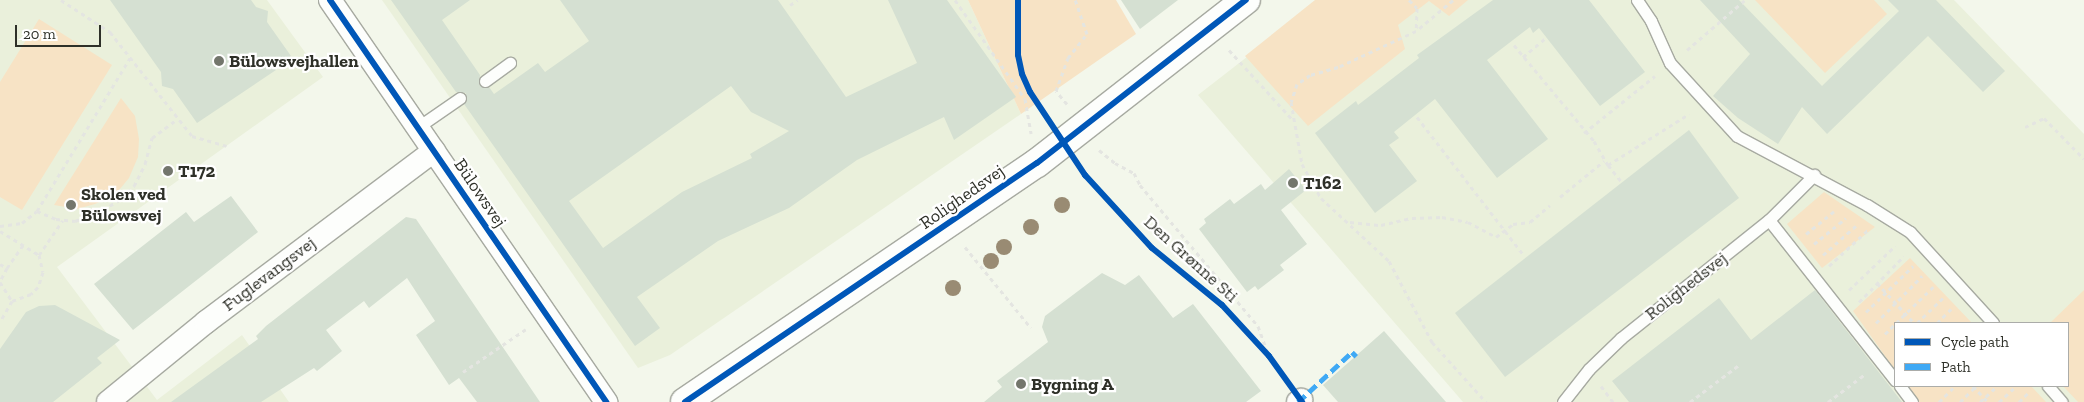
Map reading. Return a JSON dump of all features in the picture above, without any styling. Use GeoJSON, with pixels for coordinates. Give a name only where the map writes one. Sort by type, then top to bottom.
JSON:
{"type":"FeatureCollection","features":[{"type":"Feature","properties":{"kind":"street","name":"Bülowsvej"},"geometry":{"type":"LineString","coordinates":[[330,0],[544,315],[606,402]]}},
{"type":"Feature","properties":{"kind":"street","name":"Rolighedsvej"},"geometry":{"type":"LineString","coordinates":[[685,402],[1038,163],[1246,0]]}},
{"type":"Feature","properties":{"kind":"street","name":"Fuglevangsvej"},"geometry":{"type":"LineString","coordinates":[[108,402],[206,322],[434,151]]}},
{"type":"Feature","properties":{"kind":"lane"},"geometry":{"type":"LineString","coordinates":[[1637,0],[1651,20],[1670,63],[1737,136],[1852,196],[1910,232],[1992,322]]}},
{"type":"Feature","properties":{"kind":"lane"},"geometry":{"type":"LineString","coordinates":[[485,81],[510,63]]}},
{"type":"Feature","properties":{"kind":"lane"},"geometry":{"type":"LineString","coordinates":[[418,127],[460,98]]}},
{"type":"Feature","properties":{"kind":"lane","name":"Rolighedsvej"},"geometry":{"type":"LineString","coordinates":[[1563,402],[1589,369],[1621,338],[1770,220],[1814,175]]}},
{"type":"Feature","properties":{"kind":"lane"},"geometry":{"type":"LineString","coordinates":[[1770,220],[1836,302],[1894,379]]}},
{"type":"Feature","properties":{"kind":"lane"},"geometry":{"type":"LineString","coordinates":[[1901,387],[1912,402]]}},
{"type":"Feature","properties":{"kind":"lane"},"geometry":{"type":"LineString","coordinates":[[2049,387],[2062,402]]}},
{"type":"Feature","properties":{"kind":"path"},"geometry":{"type":"LineString","coordinates":[[61,0],[110,32],[176,120],[192,136],[226,146]]}},
{"type":"Feature","properties":{"kind":"path"},"geometry":{"type":"LineString","coordinates":[[790,5],[798,0]]}},
{"type":"Feature","properties":{"kind":"path"},"geometry":{"type":"LineString","coordinates":[[955,0],[1025,99],[1038,163]]}},
{"type":"Feature","properties":{"kind":"path"},"geometry":{"type":"LineString","coordinates":[[1074,0],[1087,34],[1068,58],[1056,91],[1101,152],[1134,172],[1140,185],[1258,326],[1269,356]]}},
{"type":"Feature","properties":{"kind":"path"},"geometry":{"type":"LineString","coordinates":[[1409,0],[1417,8],[1416,31]]}},
{"type":"Feature","properties":{"kind":"path"},"geometry":{"type":"LineString","coordinates":[[1453,0],[1416,31],[1338,67],[1310,74],[1297,84],[1291,102],[1302,164],[1321,198],[1350,222],[1388,262],[1432,342],[1486,402]]}},
{"type":"Feature","properties":{"kind":"path"},"geometry":{"type":"LineString","coordinates":[[1584,133],[1745,0]]}},
{"type":"Feature","properties":{"kind":"path"},"geometry":{"type":"LineString","coordinates":[[1210,28],[1293,120]]}},
{"type":"Feature","properties":{"kind":"path"},"geometry":{"type":"LineString","coordinates":[[1523,57],[1547,37]]}},
{"type":"Feature","properties":{"kind":"path"},"geometry":{"type":"LineString","coordinates":[[1514,45],[1584,133],[1594,142],[1604,161],[1622,182]]}},
{"type":"Feature","properties":{"kind":"path"},"geometry":{"type":"LineString","coordinates":[[0,226],[22,223],[37,211],[130,58]]}},
{"type":"Feature","properties":{"kind":"path"},"geometry":{"type":"LineString","coordinates":[[1028,87],[1036,100]]}},
{"type":"Feature","properties":{"kind":"path"},"geometry":{"type":"LineString","coordinates":[[1608,165],[1706,103]]}},
{"type":"Feature","properties":{"kind":"path"},"geometry":{"type":"LineString","coordinates":[[1417,117],[1522,252]]}},
{"type":"Feature","properties":{"kind":"path"},"geometry":{"type":"LineString","coordinates":[[2025,127],[2044,118],[2084,159]]}},
{"type":"Feature","properties":{"kind":"path"},"geometry":{"type":"LineString","coordinates":[[37,211],[63,220],[82,218],[122,198],[134,186],[145,164],[152,138],[176,120]]}},
{"type":"Feature","properties":{"kind":"path"},"geometry":{"type":"LineString","coordinates":[[1560,197],[1604,161]]}},
{"type":"Feature","properties":{"kind":"path"},"geometry":{"type":"LineString","coordinates":[[1791,247],[1852,196]]}},
{"type":"Feature","properties":{"kind":"path"},"geometry":{"type":"LineString","coordinates":[[1798,256],[1864,203]]}},
{"type":"Feature","properties":{"kind":"path"},"geometry":{"type":"LineString","coordinates":[[1350,222],[1381,225],[1412,218],[1442,217],[1468,222],[1496,237],[1503,229],[1513,224],[1530,222],[1550,205]]}},
{"type":"Feature","properties":{"kind":"path"},"geometry":{"type":"LineString","coordinates":[[1808,268],[1879,213]]}},
{"type":"Feature","properties":{"kind":"path"},"geometry":{"type":"LineString","coordinates":[[1816,278],[1879,213]]}},
{"type":"Feature","properties":{"kind":"path"},"geometry":{"type":"LineString","coordinates":[[39,255],[63,220]]}},
{"type":"Feature","properties":{"kind":"path"},"geometry":{"type":"LineString","coordinates":[[948,225],[1031,328]]}},
{"type":"Feature","properties":{"kind":"path"},"geometry":{"type":"LineString","coordinates":[[0,231],[39,255],[43,272],[38,287],[31,294],[12,301],[0,322]]}},
{"type":"Feature","properties":{"kind":"path"},"geometry":{"type":"LineString","coordinates":[[1836,302],[1910,232]]}},
{"type":"Feature","properties":{"kind":"path"},"geometry":{"type":"LineString","coordinates":[[1845,315],[1918,242]]}},
{"type":"Feature","properties":{"kind":"path"},"geometry":{"type":"LineString","coordinates":[[12,301],[0,282],[22,245]]}},
{"type":"Feature","properties":{"kind":"path"},"geometry":{"type":"LineString","coordinates":[[1853,325],[1928,252]]}},
{"type":"Feature","properties":{"kind":"path"},"geometry":{"type":"LineString","coordinates":[[1862,337],[1937,262]]}},
{"type":"Feature","properties":{"kind":"path"},"geometry":{"type":"LineString","coordinates":[[0,264],[7,268]]}},
{"type":"Feature","properties":{"kind":"path"},"geometry":{"type":"LineString","coordinates":[[1897,322],[1948,273]]}},
{"type":"Feature","properties":{"kind":"path"},"geometry":{"type":"LineString","coordinates":[[1877,283],[1915,322]]}},
{"type":"Feature","properties":{"kind":"path"},"geometry":{"type":"LineString","coordinates":[[1917,322],[1957,283]]}},
{"type":"Feature","properties":{"kind":"path"},"geometry":{"type":"LineString","coordinates":[[463,372],[544,315]]}},
{"type":"Feature","properties":{"kind":"path"},"geometry":{"type":"LineString","coordinates":[[1255,341],[1274,364]]}},
{"type":"Feature","properties":{"kind":"path"},"geometry":{"type":"LineString","coordinates":[[1690,402],[1739,365]]}},
{"type":"Feature","properties":{"kind":"path"},"geometry":{"type":"LineString","coordinates":[[1828,402],[1868,372]]}},
{"type":"Feature","properties":{"kind":"path"},"geometry":{"type":"LineString","coordinates":[[1939,402],[1955,387]]}},
{"type":"Feature","properties":{"kind":"path"},"geometry":{"type":"LineString","coordinates":[[1960,402],[1974,387]]}},
{"type":"Feature","properties":{"kind":"path"},"geometry":{"type":"LineString","coordinates":[[1976,387],[1988,402]]}},
{"type":"Feature","properties":{"kind":"path"},"geometry":{"type":"LineString","coordinates":[[1980,402],[1996,387]]}},
{"type":"Feature","properties":{"kind":"path"},"geometry":{"type":"LineString","coordinates":[[1999,402],[2015,387]]}},
{"type":"Feature","properties":{"kind":"shaded area","name":"Skolen ved Bülowsvej"},"geometry":{"type":"Polygon","coordinates":[[[0,0],[267,0],[323,77],[57,267],[157,400],[242,335],[289,402],[0,402],[0,0]]]}},
{"type":"Feature","properties":{"kind":"shaded area"},"geometry":{"type":"Polygon","coordinates":[[[382,0],[968,0],[1021,114],[670,355],[638,368],[382,0]]]}},
{"type":"Feature","properties":{"kind":"shaded area"},"geometry":{"type":"Polygon","coordinates":[[[968,0],[1116,0],[1136,34],[1021,114],[968,0]]]}},
{"type":"Feature","properties":{"kind":"shaded area"},"geometry":{"type":"Polygon","coordinates":[[[1315,0],[1468,0],[1449,16],[1429,1],[1398,25],[1405,49],[1308,126],[1245,56],[1315,0]]]}},
{"type":"Feature","properties":{"kind":"shaded area"},"geometry":{"type":"Polygon","coordinates":[[[1320,0],[1954,0],[2084,134],[2084,402],[1463,402],[1198,95],[1320,0]]]}},
{"type":"Feature","properties":{"kind":"shaded area"},"geometry":{"type":"Polygon","coordinates":[[[1755,0],[1874,0],[1887,14],[1825,73],[1755,0]]]}},
{"type":"Feature","properties":{"kind":"shaded area"},"geometry":{"type":"Polygon","coordinates":[[[39,19],[112,65],[22,210],[0,197],[0,82],[39,19]]]}},
{"type":"Feature","properties":{"kind":"shaded area"},"geometry":{"type":"Polygon","coordinates":[[[121,98],[135,116],[139,139],[138,157],[129,178],[115,195],[95,204],[77,209],[54,205],[121,98]]]}},
{"type":"Feature","properties":{"kind":"shaded area"},"geometry":{"type":"Polygon","coordinates":[[[1824,192],[1875,227],[1822,268],[1787,224],[1824,192]]]}},
{"type":"Feature","properties":{"kind":"shaded area"},"geometry":{"type":"Polygon","coordinates":[[[1910,258],[1971,322],[1894,322],[1894,369],[1853,311],[1910,258]]]}},
{"type":"Feature","properties":{"kind":"shaded area"},"geometry":{"type":"Polygon","coordinates":[[[2084,290],[2084,402],[2078,402],[2064,387],[2069,387],[2069,322],[2051,322],[2084,290]]]}},
{"type":"Feature","properties":{"kind":"shaded area"},"geometry":{"type":"Polygon","coordinates":[[[1908,387],[2032,387],[2046,402],[1919,402],[1908,387]]]}},
{"type":"Feature","properties":{"kind":"building","name":"Bülowsvejhallen"},"geometry":{"type":"Polygon","coordinates":[[[110,0],[251,0],[256,7],[268,11],[267,22],[291,56],[274,68],[276,70],[197,123],[173,89],[162,86],[161,72],[110,0]]]}},
{"type":"Feature","properties":{"kind":"building"},"geometry":{"type":"Polygon","coordinates":[[[391,0],[470,0],[442,20],[480,75],[479,85],[489,87],[494,94],[538,63],[545,72],[589,41],[560,0],[778,0],[846,97],[917,63],[888,0],[947,0],[1016,97],[954,140],[944,117],[857,160],[789,208],[718,241],[637,297],[660,328],[635,346],[464,104],[466,93],[456,92],[391,0]],[[731,86],[569,201],[603,248],[682,192],[752,158],[750,154],[789,131],[751,112],[731,86]]]}},
{"type":"Feature","properties":{"kind":"building"},"geometry":{"type":"Polygon","coordinates":[[[1121,0],[1178,0],[1140,29],[1121,0]]]}},
{"type":"Feature","properties":{"kind":"building"},"geometry":{"type":"Polygon","coordinates":[[[1493,0],[1589,0],[1645,72],[1600,106],[1539,28],[1533,33],[1530,27],[1487,60],[1548,139],[1497,178],[1435,99],[1394,132],[1399,138],[1389,145],[1417,181],[1375,213],[1315,133],[1356,101],[1358,105],[1419,58],[1417,55],[1493,0]]]}},
{"type":"Feature","properties":{"kind":"building"},"geometry":{"type":"Polygon","coordinates":[[[1700,0],[1739,0],[1822,86],[1899,11],[1888,0],[1936,0],[2005,71],[1983,92],[1928,36],[1827,134],[1802,107],[1778,144],[1738,118],[1713,96],[1750,54],[1700,0]]]}},
{"type":"Feature","properties":{"kind":"building"},"geometry":{"type":"Polygon","coordinates":[[[1689,130],[1739,198],[1505,377],[1455,313],[1689,130]]]}},
{"type":"Feature","properties":{"kind":"building"},"geometry":{"type":"Polygon","coordinates":[[[1289,169],[1306,190],[1281,210],[1307,244],[1280,265],[1284,270],[1258,290],[1255,286],[1247,292],[1199,229],[1206,223],[1204,219],[1230,199],[1234,204],[1261,184],[1265,190],[1289,169]]]}},
{"type":"Feature","properties":{"kind":"building"},"geometry":{"type":"Polygon","coordinates":[[[231,196],[258,232],[133,330],[94,284],[186,212],[194,222],[231,196]]]}},
{"type":"Feature","properties":{"kind":"building"},"geometry":{"type":"Polygon","coordinates":[[[406,217],[416,219],[540,402],[477,402],[459,378],[449,385],[416,335],[435,321],[407,278],[369,308],[364,301],[326,330],[342,351],[317,371],[314,368],[261,402],[171,402],[258,339],[256,336],[266,326],[406,217]]]}},
{"type":"Feature","properties":{"kind":"building"},"geometry":{"type":"Polygon","coordinates":[[[1102,273],[1125,285],[1139,275],[1173,318],[1193,304],[1261,391],[1246,402],[984,402],[1002,387],[997,381],[1048,342],[1042,327],[1045,316],[1102,273]]]}},
{"type":"Feature","properties":{"kind":"building"},"geometry":{"type":"Polygon","coordinates":[[[1815,290],[1902,402],[1629,402],[1612,381],[1719,298],[1751,340],[1815,290]]]}},
{"type":"Feature","properties":{"kind":"building"},"geometry":{"type":"Polygon","coordinates":[[[55,305],[120,340],[97,358],[102,363],[53,402],[0,402],[0,349],[26,312],[39,306],[55,305]]]}},
{"type":"Feature","properties":{"kind":"building"},"geometry":{"type":"Polygon","coordinates":[[[1384,331],[1446,402],[1338,402],[1323,385],[1384,331]]]}},
{"type":"Feature","properties":{"kind":"marked path"},"geometry":{"type":"LineString","coordinates":[[1298,402],[1352,352],[1356,356]]}},
{"type":"Feature","properties":{"kind":"cycle path"},"geometry":{"type":"LineString","coordinates":[[330,0],[606,402]]}},
{"type":"Feature","properties":{"kind":"cycle path","name":"Den Grønne Sti"},"geometry":{"type":"LineString","coordinates":[[1018,0],[1018,55],[1022,74],[1030,92],[1085,175],[1152,248],[1222,305],[1269,356],[1302,402]]}},
{"type":"Feature","properties":{"kind":"cycle path"},"geometry":{"type":"LineString","coordinates":[[685,402],[1037,163],[1246,0]]}},
{"type":"Feature","properties":{"kind":"place","name":"Bülowsvejhallen"},"geometry":{"type":"Point","coordinates":[219,61]}},
{"type":"Feature","properties":{"kind":"place","name":"T172"},"geometry":{"type":"Point","coordinates":[168,171]}},
{"type":"Feature","properties":{"kind":"place","name":"T162"},"geometry":{"type":"Point","coordinates":[1293,183]}},
{"type":"Feature","properties":{"kind":"place","name":"Skolen ved Bülowsvej"},"geometry":{"type":"Point","coordinates":[71,205]}},
{"type":"Feature","properties":{"kind":"place","name":"Bygning A"},"geometry":{"type":"Point","coordinates":[1021,384]}}]}
